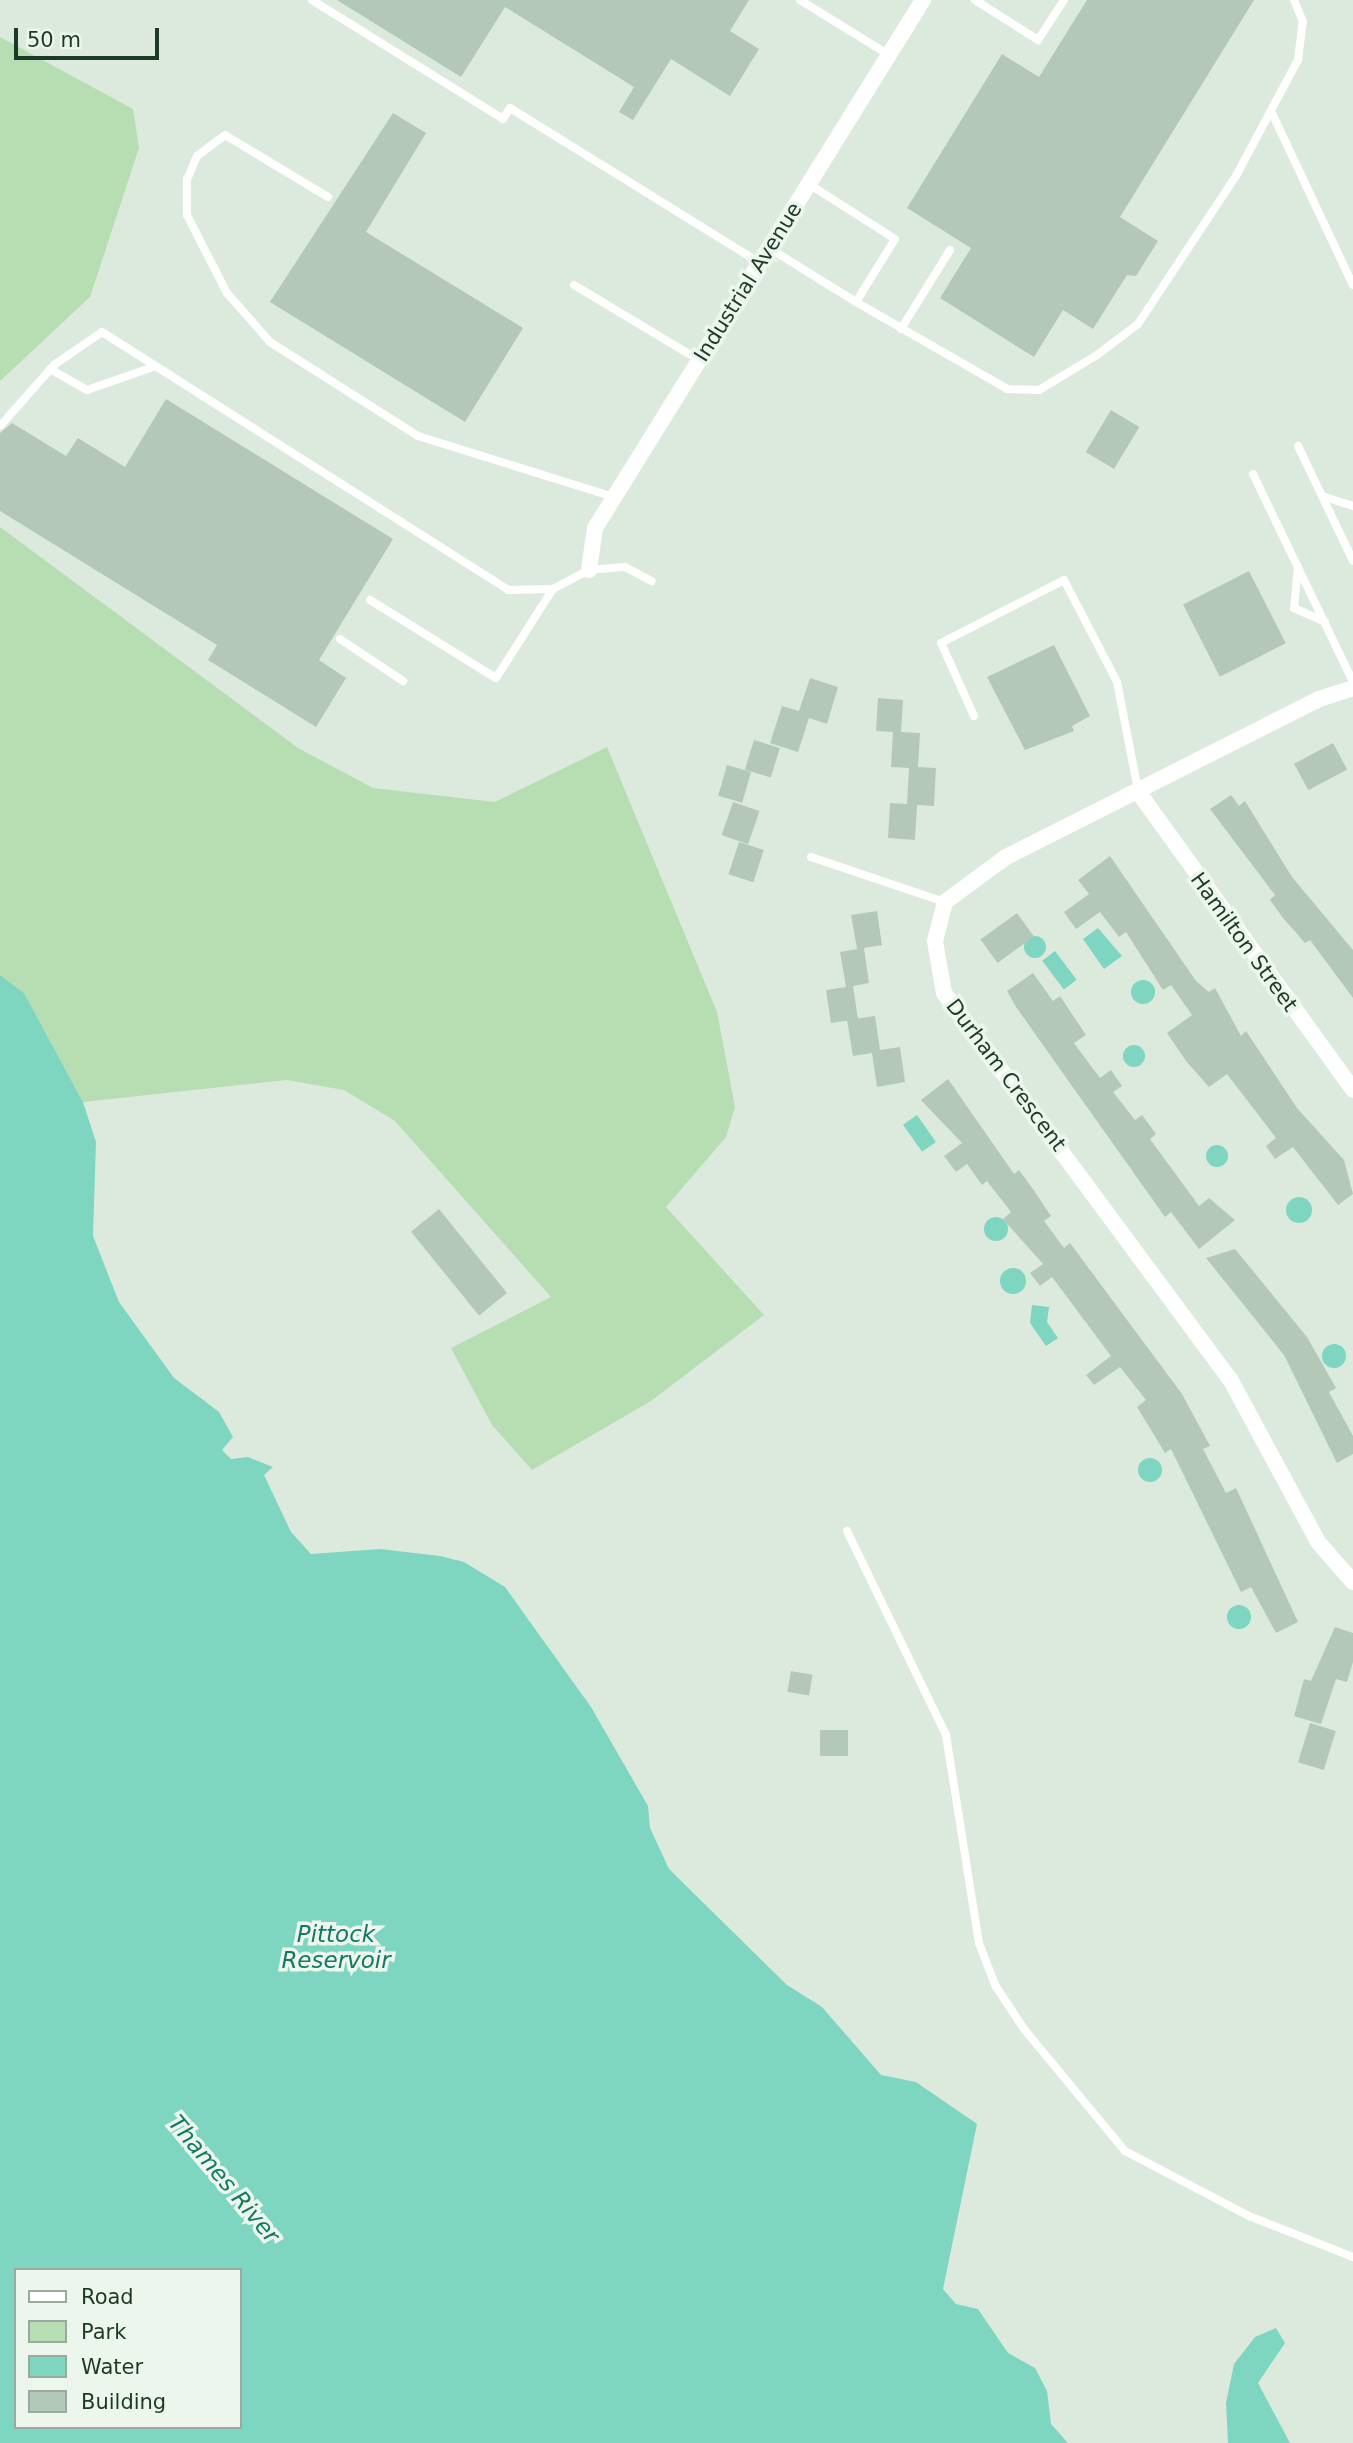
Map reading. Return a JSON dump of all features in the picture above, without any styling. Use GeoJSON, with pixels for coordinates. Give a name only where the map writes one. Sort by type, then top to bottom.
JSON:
{"type":"FeatureCollection","features":[{"type":"Feature","properties":{"kind":"street","name":"Industrial Avenue"},"geometry":{"type":"LineString","coordinates":[[589,570],[595,528],[923,0]]}},
{"type":"Feature","properties":{"kind":"street"},"geometry":{"type":"LineString","coordinates":[[945,902],[1006,857],[1353,688]]}},
{"type":"Feature","properties":{"kind":"street","name":"Hamilton Street"},"geometry":{"type":"LineString","coordinates":[[1139,793],[1353,1090]]}},
{"type":"Feature","properties":{"kind":"street","name":"Durham Crescent"},"geometry":{"type":"LineString","coordinates":[[945,902],[935,941],[944,993],[1230,1379],[1318,1542],[1353,1582]]}},
{"type":"Feature","properties":{"kind":"lane"},"geometry":{"type":"LineString","coordinates":[[312,0],[503,119],[510,108],[760,263]]}},
{"type":"Feature","properties":{"kind":"lane"},"geometry":{"type":"LineString","coordinates":[[800,0],[889,55]]}},
{"type":"Feature","properties":{"kind":"lane"},"geometry":{"type":"LineString","coordinates":[[975,0],[1038,40],[1064,0]]}},
{"type":"Feature","properties":{"kind":"lane"},"geometry":{"type":"LineString","coordinates":[[769,248],[901,330],[1007,389],[1039,390],[1138,324],[1271,111],[1298,60],[1303,23],[1294,0]]}},
{"type":"Feature","properties":{"kind":"lane"},"geometry":{"type":"LineString","coordinates":[[1271,111],[1353,285]]}},
{"type":"Feature","properties":{"kind":"lane"},"geometry":{"type":"LineString","coordinates":[[328,197],[226,135],[197,156],[187,179],[187,215],[220,283],[270,342],[418,436],[614,497]]}},
{"type":"Feature","properties":{"kind":"lane"},"geometry":{"type":"LineString","coordinates":[[809,184],[895,239],[856,302]]}},
{"type":"Feature","properties":{"kind":"lane"},"geometry":{"type":"LineString","coordinates":[[901,330],[950,250]]}},
{"type":"Feature","properties":{"kind":"lane"},"geometry":{"type":"LineString","coordinates":[[574,285],[699,360]]}},
{"type":"Feature","properties":{"kind":"lane"},"geometry":{"type":"LineString","coordinates":[[1,425],[50,369],[102,332],[153,367],[508,590],[553,589],[589,570],[625,568],[650,581]]}},
{"type":"Feature","properties":{"kind":"lane"},"geometry":{"type":"LineString","coordinates":[[50,369],[87,390],[153,367]]}},
{"type":"Feature","properties":{"kind":"lane"},"geometry":{"type":"LineString","coordinates":[[1298,446],[1353,561]]}},
{"type":"Feature","properties":{"kind":"lane"},"geometry":{"type":"LineString","coordinates":[[1253,474],[1353,682]]}},
{"type":"Feature","properties":{"kind":"lane"},"geometry":{"type":"LineString","coordinates":[[1322,496],[1353,506]]}},
{"type":"Feature","properties":{"kind":"lane"},"geometry":{"type":"LineString","coordinates":[[1298,567],[1294,608],[1325,622]]}},
{"type":"Feature","properties":{"kind":"lane"},"geometry":{"type":"LineString","coordinates":[[974,716],[941,643],[1064,580],[1117,682],[1139,793]]}},
{"type":"Feature","properties":{"kind":"lane"},"geometry":{"type":"LineString","coordinates":[[370,600],[496,678],[553,589]]}},
{"type":"Feature","properties":{"kind":"lane"},"geometry":{"type":"LineString","coordinates":[[340,639],[403,681]]}},
{"type":"Feature","properties":{"kind":"lane"},"geometry":{"type":"LineString","coordinates":[[811,857],[945,902]]}},
{"type":"Feature","properties":{"kind":"lane"},"geometry":{"type":"LineString","coordinates":[[846,1531],[943,1724],[979,1943],[995,1985],[1024,2029],[1125,2151],[1249,2216],[1353,2258]]}},
{"type":"Feature","properties":{"kind":"green space"},"geometry":{"type":"Polygon","coordinates":[[[0,37],[133,109],[139,148],[90,297],[0,381],[0,37]]]}},
{"type":"Feature","properties":{"kind":"green space"},"geometry":{"type":"Polygon","coordinates":[[[0,527],[298,748],[373,788],[495,802],[607,747],[717,1012],[735,1107],[726,1137],[666,1207],[764,1315],[651,1401],[532,1470],[492,1425],[451,1348],[551,1297],[395,1121],[344,1090],[287,1080],[83,1102],[24,993],[0,975],[0,527]]]}},
{"type":"Feature","properties":{"kind":"water"},"geometry":{"type":"Polygon","coordinates":[[[1098,928],[1122,956],[1104,969],[1083,939],[1098,928]]]}},
{"type":"Feature","properties":{"kind":"water"},"geometry":{"type":"Polygon","coordinates":[[[1035,936],[1043,939],[1046,947],[1043,955],[1035,958],[1027,955],[1024,947],[1027,939],[1035,936]]]}},
{"type":"Feature","properties":{"kind":"water"},"geometry":{"type":"Polygon","coordinates":[[[1055,951],[1077,980],[1064,989],[1042,961],[1055,951]]]}},
{"type":"Feature","properties":{"kind":"water","name":"Pittock Reservoir"},"geometry":{"type":"Polygon","coordinates":[[[0,975],[24,993],[83,1102],[96,1142],[93,1236],[119,1302],[174,1378],[219,1412],[233,1437],[222,1450],[231,1459],[248,1457],[273,1467],[264,1475],[291,1532],[311,1554],[380,1549],[440,1556],[464,1562],[505,1587],[591,1707],[648,1806],[650,1828],[669,1869],[787,1985],[822,2007],[881,2075],[916,2082],[977,2124],[943,2289],[956,2304],[978,2309],[1008,2353],[1035,2368],[1047,2391],[1051,2424],[1068,2443],[0,2443],[0,975]]]}},
{"type":"Feature","properties":{"kind":"water"},"geometry":{"type":"Polygon","coordinates":[[[1143,980],[1152,983],[1155,992],[1152,1001],[1143,1004],[1134,1001],[1131,992],[1134,983],[1143,980]]]}},
{"type":"Feature","properties":{"kind":"water"},"geometry":{"type":"Polygon","coordinates":[[[1134,1045],[1142,1048],[1145,1056],[1142,1064],[1134,1067],[1126,1064],[1123,1056],[1126,1048],[1134,1045]]]}},
{"type":"Feature","properties":{"kind":"water"},"geometry":{"type":"Polygon","coordinates":[[[917,1115],[936,1142],[922,1152],[903,1125],[917,1115]]]}},
{"type":"Feature","properties":{"kind":"water"},"geometry":{"type":"Polygon","coordinates":[[[1213,1145],[1221,1145],[1228,1152],[1228,1160],[1221,1167],[1213,1167],[1206,1160],[1206,1152],[1213,1145]]]}},
{"type":"Feature","properties":{"kind":"water"},"geometry":{"type":"Polygon","coordinates":[[[1299,1197],[1308,1201],[1312,1210],[1308,1219],[1299,1223],[1290,1219],[1286,1210],[1290,1201],[1299,1197]]]}},
{"type":"Feature","properties":{"kind":"water"},"geometry":{"type":"Polygon","coordinates":[[[996,1217],[1004,1221],[1008,1229],[1004,1237],[996,1241],[988,1237],[984,1229],[988,1221],[996,1217]]]}},
{"type":"Feature","properties":{"kind":"water"},"geometry":{"type":"Polygon","coordinates":[[[1013,1268],[1022,1272],[1026,1281],[1022,1290],[1013,1294],[1004,1290],[1000,1281],[1004,1272],[1013,1268]]]}},
{"type":"Feature","properties":{"kind":"water"},"geometry":{"type":"Polygon","coordinates":[[[1032,1305],[1049,1307],[1047,1322],[1058,1338],[1046,1346],[1030,1323],[1032,1305]]]}},
{"type":"Feature","properties":{"kind":"water"},"geometry":{"type":"Polygon","coordinates":[[[1334,1344],[1345,1351],[1346,1356],[1339,1367],[1334,1368],[1323,1361],[1322,1356],[1329,1345],[1334,1344]]]}},
{"type":"Feature","properties":{"kind":"water"},"geometry":{"type":"Polygon","coordinates":[[[1150,1458],[1159,1461],[1162,1470],[1159,1479],[1150,1482],[1141,1479],[1138,1470],[1141,1461],[1150,1458]]]}},
{"type":"Feature","properties":{"kind":"water"},"geometry":{"type":"Polygon","coordinates":[[[1239,1605],[1250,1612],[1251,1617],[1244,1628],[1239,1629],[1228,1622],[1227,1617],[1234,1606],[1239,1605]]]}},
{"type":"Feature","properties":{"kind":"water"},"geometry":{"type":"Polygon","coordinates":[[[1276,2328],[1285,2343],[1258,2383],[1290,2443],[1228,2443],[1226,2403],[1234,2364],[1255,2337],[1276,2328]]]}},
{"type":"Feature","properties":{"kind":"building"},"geometry":{"type":"Polygon","coordinates":[[[337,0],[749,0],[730,31],[759,49],[730,96],[671,59],[633,120],[619,112],[634,87],[505,7],[461,77],[337,0]]]}},
{"type":"Feature","properties":{"kind":"building"},"geometry":{"type":"Polygon","coordinates":[[[1087,0],[1254,0],[1120,217],[1158,241],[1136,276],[1127,275],[1093,329],[1063,310],[1034,357],[940,298],[971,248],[907,208],[1002,54],[1039,77],[1087,0]]]}},
{"type":"Feature","properties":{"kind":"building"},"geometry":{"type":"Polygon","coordinates":[[[393,113],[426,133],[366,232],[523,328],[465,422],[270,302],[393,113]]]}},
{"type":"Feature","properties":{"kind":"building"},"geometry":{"type":"Polygon","coordinates":[[[166,399],[393,539],[319,660],[346,678],[316,727],[208,660],[217,645],[0,511],[0,433],[12,423],[66,456],[78,438],[125,467],[166,399]]]}},
{"type":"Feature","properties":{"kind":"building"},"geometry":{"type":"Polygon","coordinates":[[[1111,410],[1139,427],[1114,469],[1086,452],[1111,410]]]}},
{"type":"Feature","properties":{"kind":"building"},"geometry":{"type":"Polygon","coordinates":[[[1249,571],[1286,643],[1220,677],[1183,605],[1249,571]]]}},
{"type":"Feature","properties":{"kind":"building"},"geometry":{"type":"Polygon","coordinates":[[[1054,645],[1090,716],[1072,726],[1074,731],[1025,750],[987,677],[1054,645]]]}},
{"type":"Feature","properties":{"kind":"building"},"geometry":{"type":"Polygon","coordinates":[[[810,678],[838,687],[827,724],[809,718],[798,752],[770,743],[782,706],[799,711],[810,678]]]}},
{"type":"Feature","properties":{"kind":"building"},"geometry":{"type":"Polygon","coordinates":[[[878,698],[903,700],[901,732],[920,733],[918,767],[936,768],[934,806],[917,805],[915,840],[888,838],[890,803],[907,804],[909,768],[891,767],[893,732],[876,731],[878,698]]]}},
{"type":"Feature","properties":{"kind":"building"},"geometry":{"type":"Polygon","coordinates":[[[754,740],[780,748],[771,778],[745,770],[754,740]]]}},
{"type":"Feature","properties":{"kind":"building"},"geometry":{"type":"Polygon","coordinates":[[[1333,743],[1347,769],[1308,790],[1294,764],[1333,743]]]}},
{"type":"Feature","properties":{"kind":"building"},"geometry":{"type":"Polygon","coordinates":[[[727,765],[751,772],[742,803],[718,796],[727,765]]]}},
{"type":"Feature","properties":{"kind":"building"},"geometry":{"type":"Polygon","coordinates":[[[1231,795],[1239,806],[1245,801],[1292,877],[1353,950],[1353,998],[1310,940],[1305,943],[1283,918],[1270,900],[1275,895],[1210,809],[1231,795]]]}},
{"type":"Feature","properties":{"kind":"building"},"geometry":{"type":"Polygon","coordinates":[[[733,802],[759,811],[748,844],[722,835],[733,802]]]}},
{"type":"Feature","properties":{"kind":"building"},"geometry":{"type":"Polygon","coordinates":[[[739,842],[764,850],[753,882],[728,874],[739,842]]]}},
{"type":"Feature","properties":{"kind":"building"},"geometry":{"type":"Polygon","coordinates":[[[1110,856],[1196,981],[1209,992],[1215,988],[1241,1036],[1246,1031],[1297,1108],[1344,1160],[1353,1194],[1338,1205],[1293,1147],[1275,1159],[1266,1146],[1276,1138],[1227,1074],[1209,1087],[1186,1061],[1167,1033],[1192,1015],[1171,985],[1163,990],[1126,932],[1119,937],[1100,912],[1076,929],[1064,912],[1089,894],[1078,880],[1110,856]]]}},
{"type":"Feature","properties":{"kind":"building"},"geometry":{"type":"Polygon","coordinates":[[[877,911],[882,945],[864,948],[869,983],[853,986],[858,1019],[831,1023],[826,990],[846,987],[840,952],[857,949],[851,915],[877,911]]]}},
{"type":"Feature","properties":{"kind":"building"},"geometry":{"type":"Polygon","coordinates":[[[1017,913],[1034,936],[998,963],[981,939],[1017,913]]]}},
{"type":"Feature","properties":{"kind":"building"},"geometry":{"type":"Polygon","coordinates":[[[1033,973],[1053,1001],[1060,996],[1086,1035],[1074,1043],[1100,1078],[1111,1070],[1122,1086],[1113,1092],[1135,1120],[1142,1115],[1156,1134],[1150,1139],[1199,1206],[1209,1198],[1235,1220],[1199,1249],[1171,1212],[1165,1217],[1016,1007],[1007,991],[1033,973]]]}},
{"type":"Feature","properties":{"kind":"building"},"geometry":{"type":"Polygon","coordinates":[[[875,1016],[880,1050],[900,1047],[905,1082],[877,1087],[872,1053],[853,1056],[847,1020],[875,1016]]]}},
{"type":"Feature","properties":{"kind":"building"},"geometry":{"type":"Polygon","coordinates":[[[948,1079],[1014,1174],[1019,1170],[1033,1189],[1051,1216],[1044,1221],[1064,1248],[1070,1243],[1182,1394],[1210,1446],[1203,1449],[1226,1493],[1236,1488],[1298,1622],[1276,1633],[1251,1587],[1241,1592],[1171,1449],[1165,1453],[1137,1407],[1146,1400],[1120,1367],[1094,1385],[1086,1375],[1111,1356],[1052,1277],[1040,1286],[1030,1273],[1043,1264],[1003,1219],[1011,1212],[987,1181],[982,1185],[967,1164],[956,1172],[944,1156],[962,1143],[921,1100],[948,1079]]]}},
{"type":"Feature","properties":{"kind":"building"},"geometry":{"type":"Polygon","coordinates":[[[439,1209],[507,1293],[479,1316],[411,1232],[439,1209]]]}},
{"type":"Feature","properties":{"kind":"building"},"geometry":{"type":"Polygon","coordinates":[[[1235,1249],[1307,1337],[1336,1388],[1329,1392],[1353,1436],[1353,1454],[1337,1463],[1284,1355],[1206,1258],[1235,1249]]]}},
{"type":"Feature","properties":{"kind":"building"},"geometry":{"type":"Polygon","coordinates":[[[1335,1627],[1353,1633],[1353,1662],[1347,1682],[1336,1679],[1321,1724],[1294,1716],[1304,1679],[1311,1681],[1335,1627]]]}},
{"type":"Feature","properties":{"kind":"building"},"geometry":{"type":"Polygon","coordinates":[[[791,1671],[813,1675],[809,1696],[787,1692],[791,1671]]]}},
{"type":"Feature","properties":{"kind":"building"},"geometry":{"type":"Polygon","coordinates":[[[1310,1723],[1336,1731],[1324,1770],[1298,1762],[1310,1723]]]}},
{"type":"Feature","properties":{"kind":"building"},"geometry":{"type":"Polygon","coordinates":[[[820,1730],[848,1730],[848,1756],[820,1756],[820,1730]]]}},
{"type":"Feature","properties":{"kind":"water label","name":"Thames River"},"geometry":{"type":"Point","coordinates":[224,2179]}}]}
